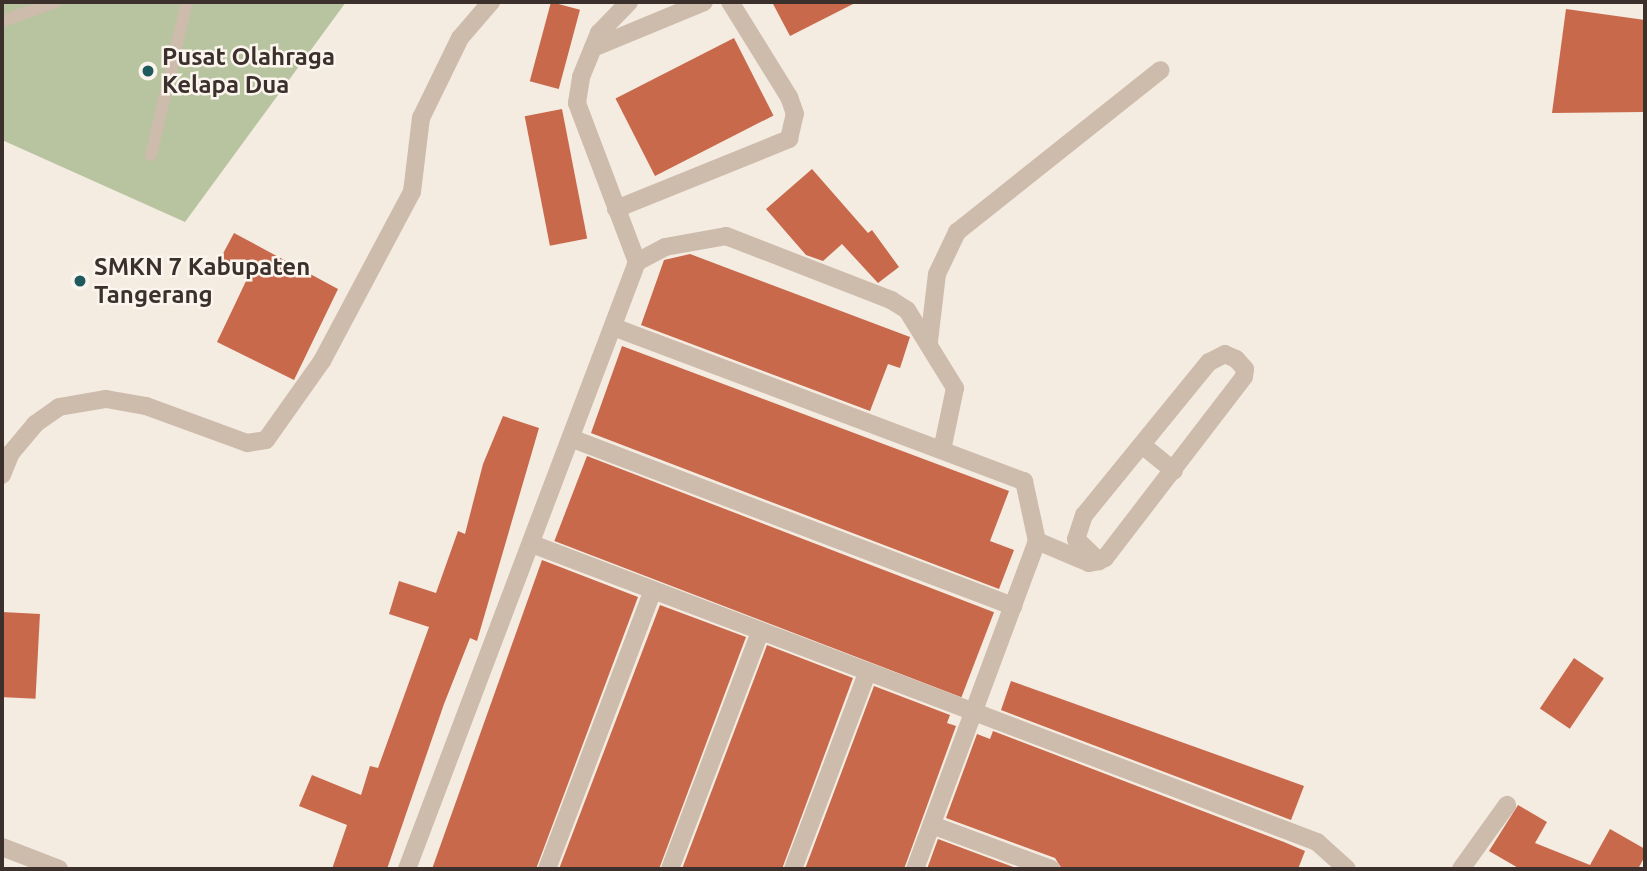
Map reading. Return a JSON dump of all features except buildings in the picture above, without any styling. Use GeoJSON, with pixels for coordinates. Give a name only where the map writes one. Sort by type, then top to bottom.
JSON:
{"type":"FeatureCollection","features":[{"type":"Feature","properties":{"kind":"street"},"geometry":{"type":"LineString","coordinates":[[2,475],[11,453],[43,418],[59,407],[106,399],[146,406],[247,443],[266,440],[322,361],[412,192],[421,117],[460,38],[491,2]]}},
{"type":"Feature","properties":{"kind":"street"},"geometry":{"type":"LineString","coordinates":[[407,869],[616,328],[637,262],[577,103],[599,33],[629,2]]}},
{"type":"Feature","properties":{"kind":"street"},"geometry":{"type":"LineString","coordinates":[[593,48],[704,2]]}},
{"type":"Feature","properties":{"kind":"street"},"geometry":{"type":"LineString","coordinates":[[616,209],[789,139],[795,114],[789,97],[730,2]]}},
{"type":"Feature","properties":{"kind":"street"},"geometry":{"type":"LineString","coordinates":[[929,341],[937,274],[957,232],[1161,70]]}},
{"type":"Feature","properties":{"kind":"street"},"geometry":{"type":"LineString","coordinates":[[637,262],[676,243],[726,236],[891,300],[907,310],[929,341],[955,388],[942,450]]}},
{"type":"Feature","properties":{"kind":"street"},"geometry":{"type":"LineString","coordinates":[[616,328],[1024,481],[1037,541],[915,869]]}},
{"type":"Feature","properties":{"kind":"street"},"geometry":{"type":"LineString","coordinates":[[1037,541],[1074,559],[1099,561],[1127,535],[1244,377],[1245,369],[1236,359],[1225,354],[1209,362],[1077,529],[1076,539],[1099,561]]}},
{"type":"Feature","properties":{"kind":"street"},"geometry":{"type":"LineString","coordinates":[[573,439],[1013,606]]}},
{"type":"Feature","properties":{"kind":"street"},"geometry":{"type":"LineString","coordinates":[[1142,445],[1174,471]]}},
{"type":"Feature","properties":{"kind":"street"},"geometry":{"type":"LineString","coordinates":[[532,544],[1317,842],[1347,869]]}},
{"type":"Feature","properties":{"kind":"street"},"geometry":{"type":"LineString","coordinates":[[547,869],[653,590]]}},
{"type":"Feature","properties":{"kind":"street"},"geometry":{"type":"LineString","coordinates":[[670,869],[760,632]]}},
{"type":"Feature","properties":{"kind":"street"},"geometry":{"type":"LineString","coordinates":[[793,869],[867,673]]}},
{"type":"Feature","properties":{"kind":"street"},"geometry":{"type":"LineString","coordinates":[[1461,869],[1507,805]]}},
{"type":"Feature","properties":{"kind":"street"},"geometry":{"type":"LineString","coordinates":[[932,825],[1051,869]]}},
{"type":"Feature","properties":{"kind":"street"},"geometry":{"type":"LineString","coordinates":[[2,847],[60,869]]}},
{"type":"Feature","properties":{"kind":"lane"},"geometry":{"type":"LineString","coordinates":[[2,21],[45,10],[56,2]]}},
{"type":"Feature","properties":{"kind":"lane"},"geometry":{"type":"LineString","coordinates":[[151,155],[187,2]]}},
{"type":"Feature","properties":{"kind":"green space","name":"Pusat Olahraga Kelapa Dua"},"geometry":{"type":"Polygon","coordinates":[[[2,2],[346,2],[185,222],[2,140],[2,2]]]}},
{"type":"Feature","properties":{"kind":"place","name":"Pusat Olahraga Kelapa Dua"},"geometry":{"type":"Point","coordinates":[148,71]}},
{"type":"Feature","properties":{"kind":"place","name":"SMKN 7 Kabupaten Tangerang"},"geometry":{"type":"Point","coordinates":[80,281]}}]}
